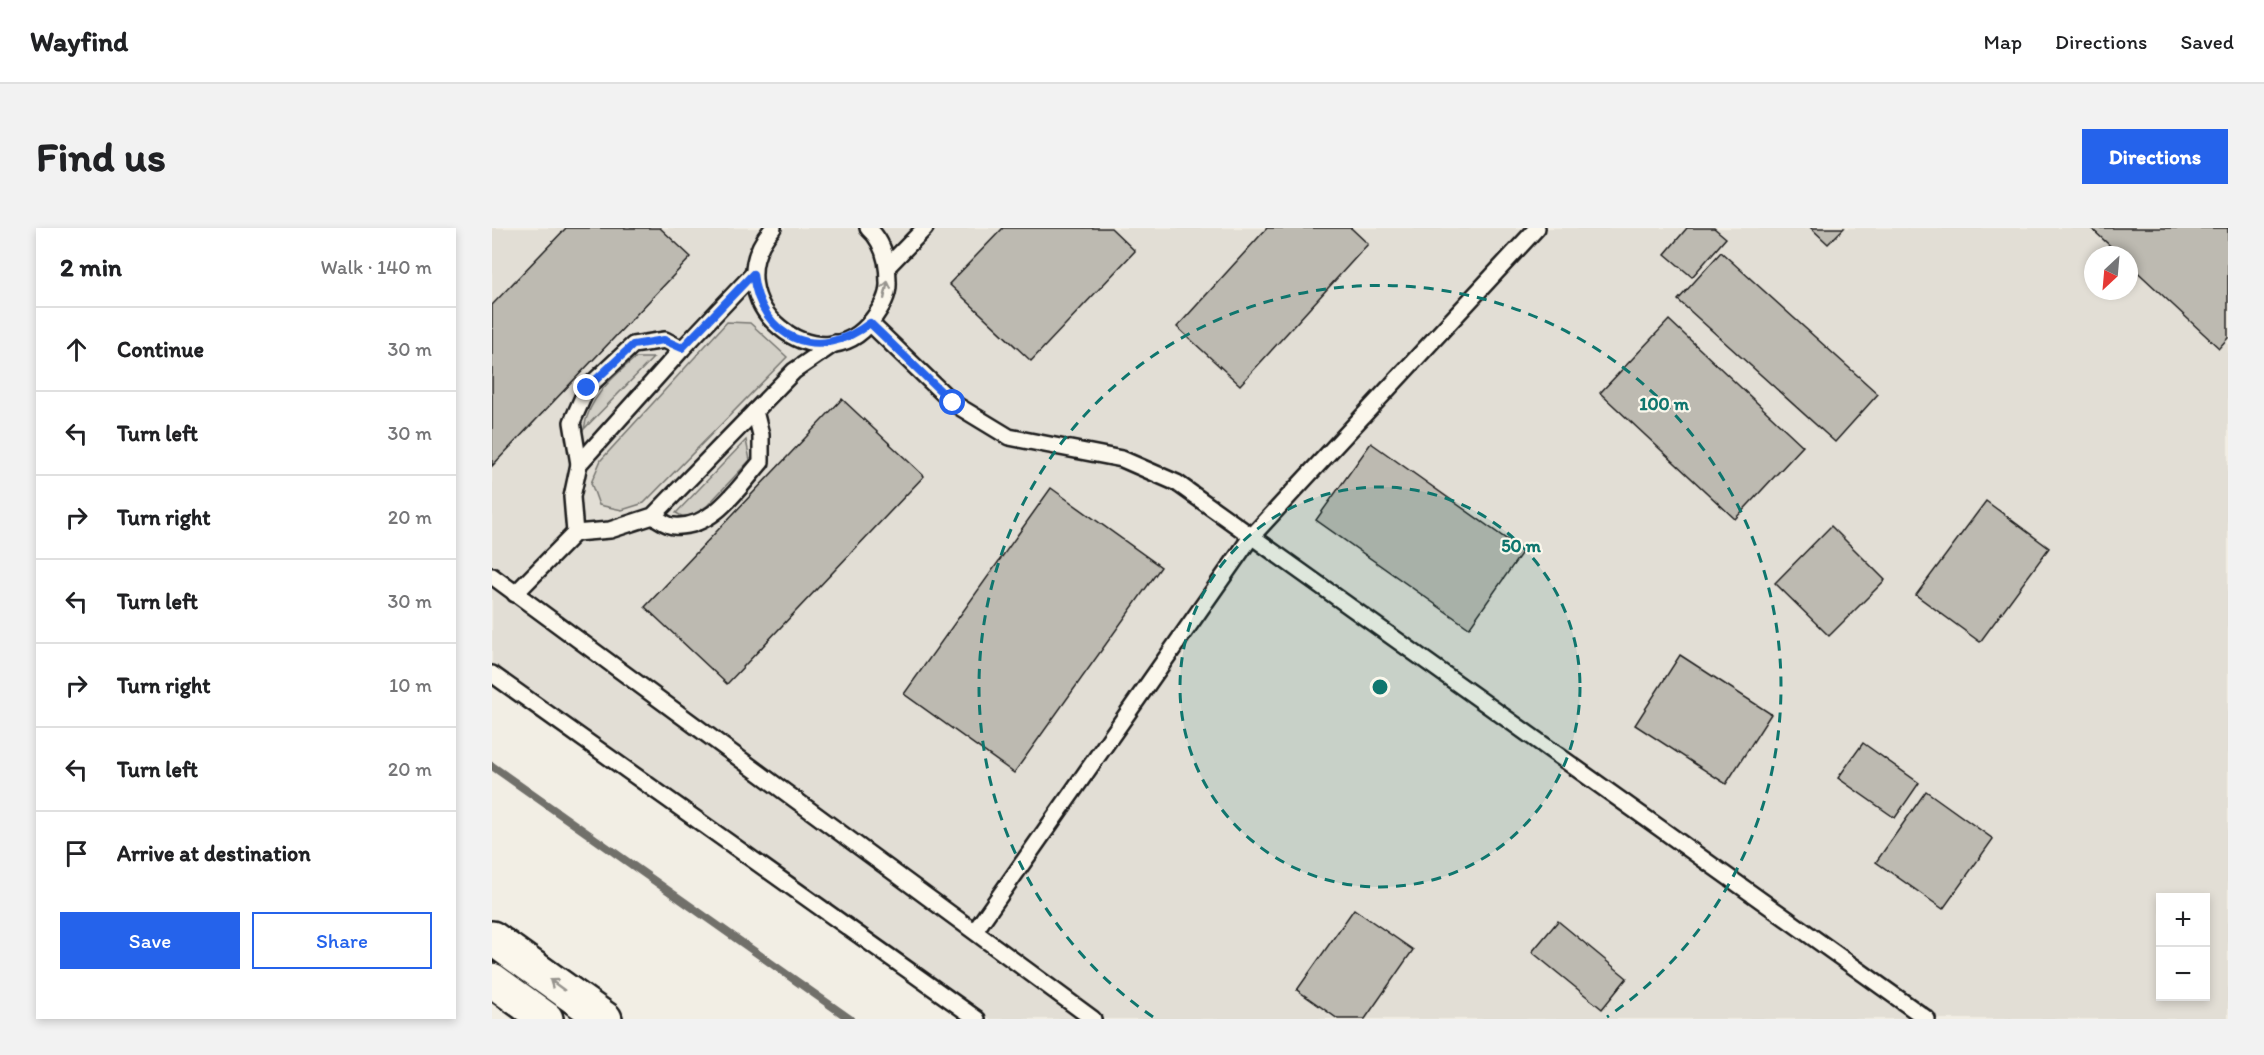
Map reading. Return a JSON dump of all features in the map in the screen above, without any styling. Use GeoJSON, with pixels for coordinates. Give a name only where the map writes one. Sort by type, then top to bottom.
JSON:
{"type":"FeatureCollection","features":[{"type":"Feature","properties":{"kind":"main road"},"geometry":{"type":"LineString","coordinates":[[492,938],[605,1019]]}},
{"type":"Feature","properties":{"kind":"main road"},"geometry":{"type":"LineString","coordinates":[[492,980],[546,1019]]}},
{"type":"Feature","properties":{"kind":"lane"},"geometry":{"type":"LineString","coordinates":[[772,228],[762,242],[753,274],[756,294],[764,313],[778,328],[795,338],[815,344],[835,343]]}},
{"type":"Feature","properties":{"kind":"lane"},"geometry":{"type":"LineString","coordinates":[[515,594],[575,533],[610,530],[653,516],[794,371],[835,343],[854,336],[870,323],[882,307],[888,287],[888,266],[883,247],[868,228]]}},
{"type":"Feature","properties":{"kind":"lane"},"geometry":{"type":"LineString","coordinates":[[888,266],[925,228]]}},
{"type":"Feature","properties":{"kind":"lane"},"geometry":{"type":"LineString","coordinates":[[975,930],[1251,537],[1537,228]]}},
{"type":"Feature","properties":{"kind":"lane"},"geometry":{"type":"LineString","coordinates":[[579,464],[682,348],[753,274]]}},
{"type":"Feature","properties":{"kind":"lane"},"geometry":{"type":"LineString","coordinates":[[870,323],[953,403],[1009,437],[1122,459],[1177,483],[1928,1019]]}},
{"type":"Feature","properties":{"kind":"lane"},"geometry":{"type":"LineString","coordinates":[[575,533],[573,497],[579,464],[572,422],[587,388],[633,345],[664,340],[682,348]]}},
{"type":"Feature","properties":{"kind":"lane"},"geometry":{"type":"LineString","coordinates":[[653,516],[672,526],[697,524],[716,513],[761,462],[761,435],[755,411]]}},
{"type":"Feature","properties":{"kind":"lane"},"geometry":{"type":"LineString","coordinates":[[492,576],[1093,1019]]}},
{"type":"Feature","properties":{"kind":"lane"},"geometry":{"type":"LineString","coordinates":[[492,674],[977,1019]]}},
{"type":"Feature","properties":{"kind":"shaded area"},"geometry":{"type":"Polygon","coordinates":[[[492,228],[2228,228],[2228,1019],[965,1019],[492,682],[492,228]]]}},
{"type":"Feature","properties":{"kind":"shaded area"},"geometry":{"type":"Polygon","coordinates":[[[727,322],[750,323],[787,357],[644,503],[622,510],[599,505],[591,483],[601,460],[727,322]]]}},
{"type":"Feature","properties":{"kind":"shaded area"},"geometry":{"type":"Polygon","coordinates":[[[635,358],[653,358],[584,429],[596,398],[610,381],[635,358]]]}},
{"type":"Feature","properties":{"kind":"shaded area"},"geometry":{"type":"Polygon","coordinates":[[[746,440],[750,460],[707,506],[687,519],[676,513],[746,440]]]}},
{"type":"Feature","properties":{"kind":"building"},"geometry":{"type":"Polygon","coordinates":[[[566,228],[660,228],[691,257],[492,466],[492,305],[566,228]]]}},
{"type":"Feature","properties":{"kind":"building"},"geometry":{"type":"Polygon","coordinates":[[[1003,228],[1111,228],[1135,251],[1031,361],[949,284],[1003,228]]]}},
{"type":"Feature","properties":{"kind":"building"},"geometry":{"type":"Polygon","coordinates":[[[1267,228],[1351,228],[1368,244],[1240,385],[1177,327],[1267,228]]]}},
{"type":"Feature","properties":{"kind":"building"},"geometry":{"type":"Polygon","coordinates":[[[1687,228],[1714,228],[1726,238],[1692,277],[1665,254],[1687,228]]]}},
{"type":"Feature","properties":{"kind":"building"},"geometry":{"type":"Polygon","coordinates":[[[1811,228],[1844,228],[1828,244],[1811,228]]]}},
{"type":"Feature","properties":{"kind":"building"},"geometry":{"type":"Polygon","coordinates":[[[2091,228],[2228,228],[2228,338],[2219,348],[2138,272],[2138,246],[2110,246],[2091,228]]]}},
{"type":"Feature","properties":{"kind":"building"},"geometry":{"type":"Polygon","coordinates":[[[1721,252],[1878,394],[1835,442],[1678,300],[1721,252]]]}},
{"type":"Feature","properties":{"kind":"building"},"geometry":{"type":"Polygon","coordinates":[[[1669,320],[1803,446],[1735,519],[1600,393],[1669,320]]]}},
{"type":"Feature","properties":{"kind":"building"},"geometry":{"type":"Polygon","coordinates":[[[842,399],[924,476],[727,684],[645,607],[842,399]]]}},
{"type":"Feature","properties":{"kind":"building"},"geometry":{"type":"Polygon","coordinates":[[[1371,443],[1523,551],[1469,628],[1316,520],[1371,443]]]}},
{"type":"Feature","properties":{"kind":"building"},"geometry":{"type":"Polygon","coordinates":[[[1051,488],[1161,567],[1014,773],[904,694],[1051,488]]]}},
{"type":"Feature","properties":{"kind":"building"},"geometry":{"type":"Polygon","coordinates":[[[1986,501],[2049,548],[1980,642],[1916,595],[1986,501]]]}},
{"type":"Feature","properties":{"kind":"building"},"geometry":{"type":"Polygon","coordinates":[[[1831,526],[1885,580],[1829,636],[1775,583],[1831,526]]]}},
{"type":"Feature","properties":{"kind":"building"},"geometry":{"type":"Polygon","coordinates":[[[1680,655],[1771,714],[1726,784],[1635,725],[1680,655]]]}},
{"type":"Feature","properties":{"kind":"building"},"geometry":{"type":"Polygon","coordinates":[[[1863,743],[1919,783],[1895,818],[1838,778],[1863,743]]]}},
{"type":"Feature","properties":{"kind":"building"},"geometry":{"type":"Polygon","coordinates":[[[1926,791],[1993,839],[1943,909],[1876,862],[1926,791]]]}},
{"type":"Feature","properties":{"kind":"building"},"geometry":{"type":"Polygon","coordinates":[[[1354,909],[1413,950],[1365,1019],[1338,1019],[1297,990],[1354,909]]]}},
{"type":"Feature","properties":{"kind":"building"},"geometry":{"type":"Polygon","coordinates":[[[1558,921],[1627,978],[1602,1009],[1532,952],[1558,921]]]}},
{"type":"Feature","properties":{"kind":"waterway"},"geometry":{"type":"LineString","coordinates":[[492,766],[850,1019]]}},
{"type":"Feature","properties":{"kind":"route"},"geometry":{"type":"LineString","coordinates":[[587,388],[633,345],[664,340],[682,348],[753,274],[756,294],[764,313],[778,328],[795,338],[815,344],[835,343],[854,336],[870,323],[953,403]]}}]}
